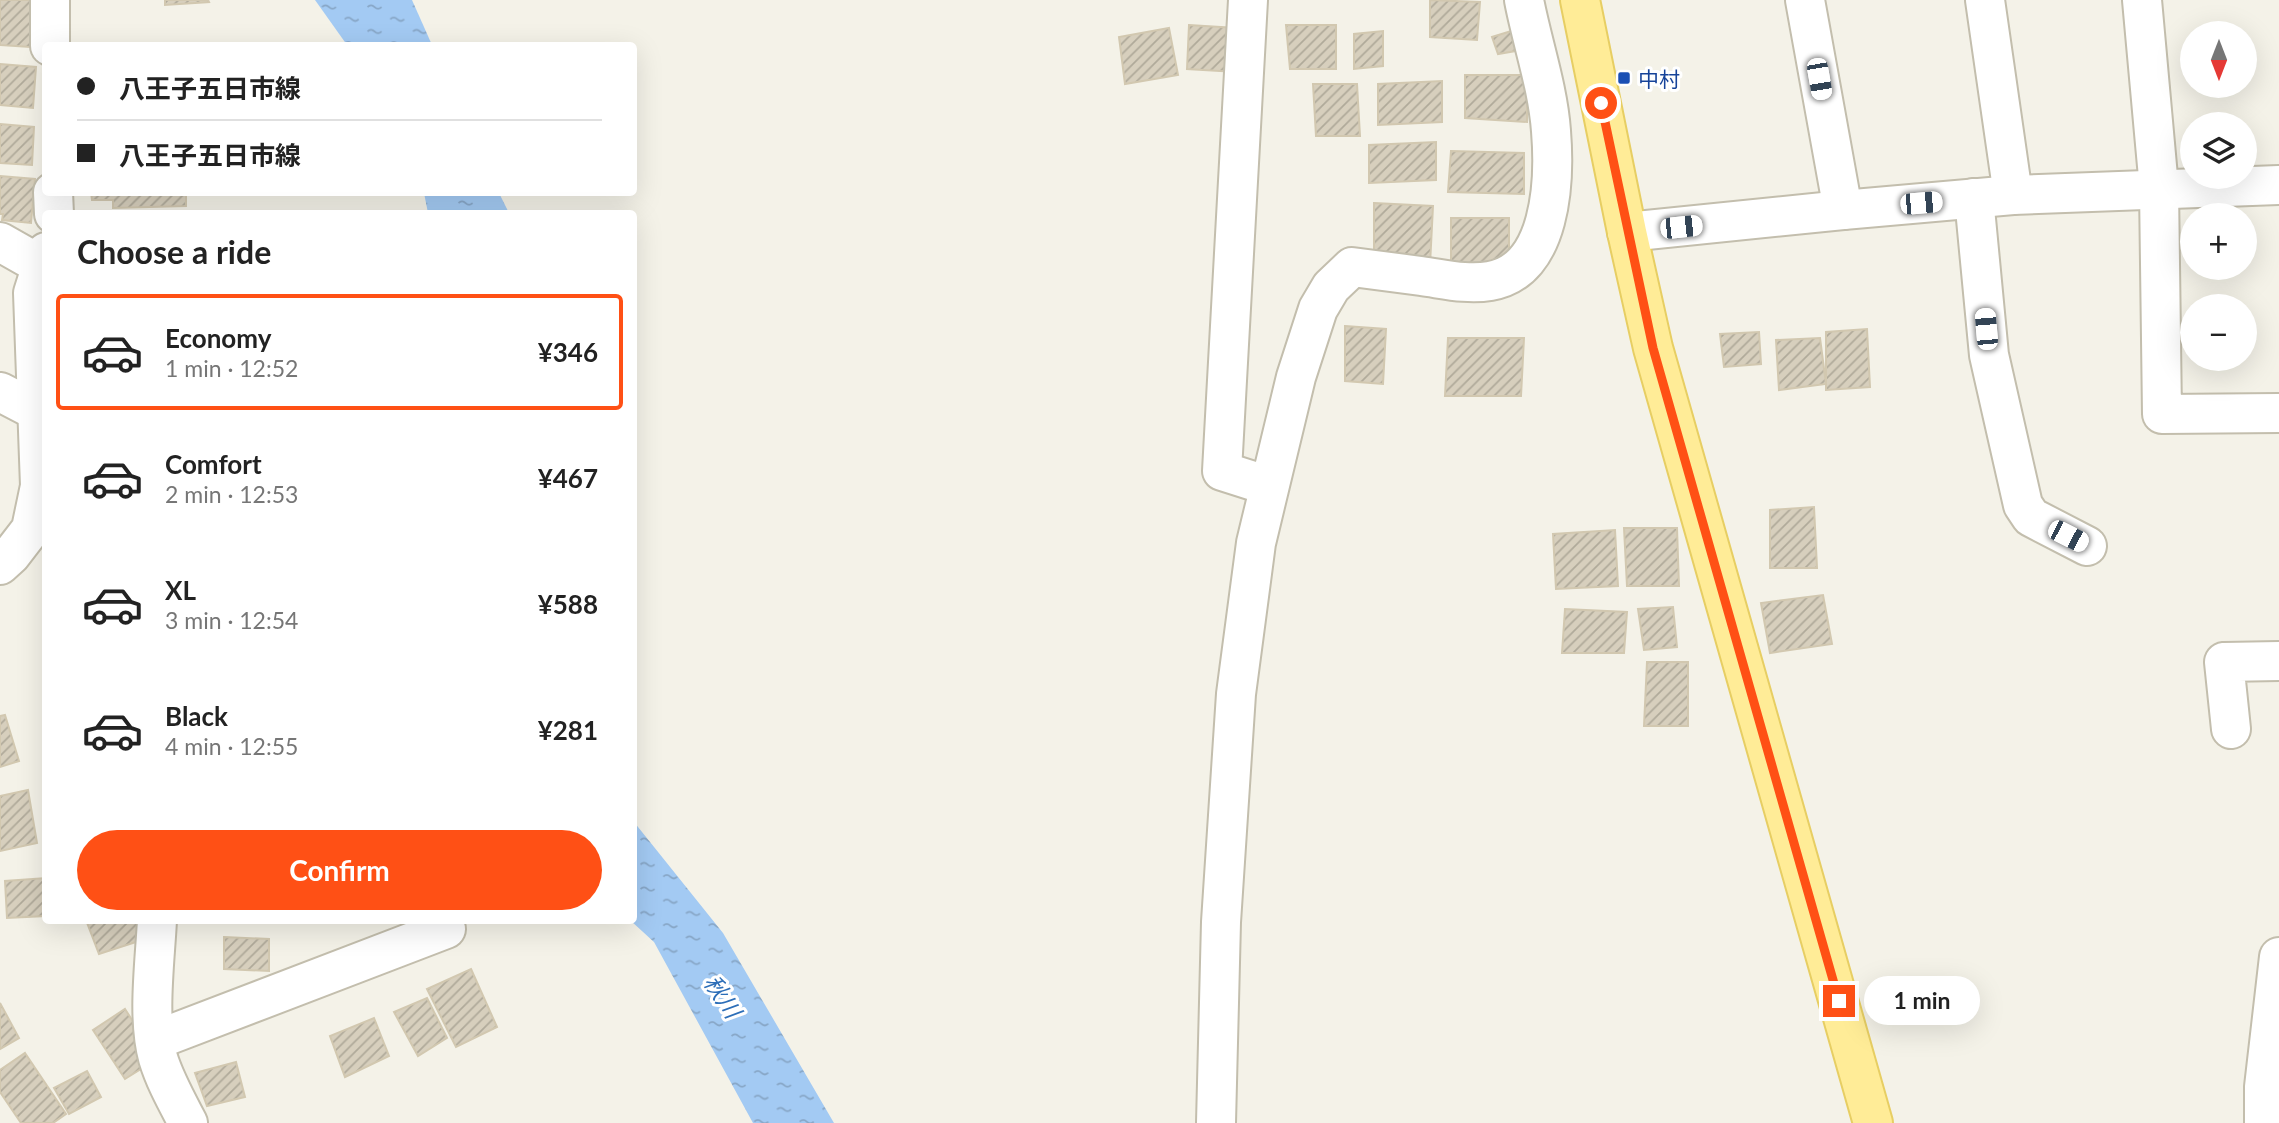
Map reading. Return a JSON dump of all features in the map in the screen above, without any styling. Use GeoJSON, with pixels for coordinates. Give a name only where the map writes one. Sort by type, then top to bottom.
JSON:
{"type":"FeatureCollection","features":[{"type":"Feature","properties":{"kind":"main road"},"geometry":{"type":"LineString","coordinates":[[1580,0],[1627,232],[1657,362],[1873,1123]]}},
{"type":"Feature","properties":{"kind":"street"},"geometry":{"type":"LineString","coordinates":[[50,0],[50,42]]}},
{"type":"Feature","properties":{"kind":"street"},"geometry":{"type":"LineString","coordinates":[[1248,0],[1222,471],[1269,486]]}},
{"type":"Feature","properties":{"kind":"street"},"geometry":{"type":"LineString","coordinates":[[1216,1123],[1221,922],[1237,694],[1256,543],[1296,377],[1318,309],[1331,287],[1352,267],[1463,283],[1491,281],[1514,273],[1532,254],[1545,221],[1550,195],[1551,130],[1524,0]]}},
{"type":"Feature","properties":{"kind":"street"},"geometry":{"type":"LineString","coordinates":[[1805,0],[1843,210]]}},
{"type":"Feature","properties":{"kind":"street"},"geometry":{"type":"LineString","coordinates":[[1985,0],[2013,195]]}},
{"type":"Feature","properties":{"kind":"street"},"geometry":{"type":"LineString","coordinates":[[2143,0],[2159,188],[2162,414],[2279,413]]}},
{"type":"Feature","properties":{"kind":"street"},"geometry":{"type":"LineString","coordinates":[[1627,232],[2013,195],[2279,185]]}},
{"type":"Feature","properties":{"kind":"street"},"geometry":{"type":"LineString","coordinates":[[1973,198],[1989,355],[2023,505],[2031,517],[2087,546]]}},
{"type":"Feature","properties":{"kind":"street"},"geometry":{"type":"LineString","coordinates":[[0,242],[42,261]]}},
{"type":"Feature","properties":{"kind":"street"},"geometry":{"type":"LineString","coordinates":[[0,565],[31,529],[40,486],[33,293],[42,268]]}},
{"type":"Feature","properties":{"kind":"street"},"geometry":{"type":"LineString","coordinates":[[0,392],[37,411]]}},
{"type":"Feature","properties":{"kind":"street"},"geometry":{"type":"LineString","coordinates":[[2231,729],[2224,662],[2279,661]]}},
{"type":"Feature","properties":{"kind":"street"},"geometry":{"type":"LineString","coordinates":[[157,924],[153,1002],[158,1056],[170,1089],[188,1123]]}},
{"type":"Feature","properties":{"kind":"street"},"geometry":{"type":"LineString","coordinates":[[156,1041],[446,929]]}},
{"type":"Feature","properties":{"kind":"street"},"geometry":{"type":"LineString","coordinates":[[2264,1123],[2264,1087],[2279,957]]}},
{"type":"Feature","properties":{"kind":"water"},"geometry":{"type":"Polygon","coordinates":[[[315,0],[412,0],[431,42],[345,42],[315,0]]]}},
{"type":"Feature","properties":{"kind":"water"},"geometry":{"type":"Polygon","coordinates":[[[425,196],[500,196],[508,210],[427,210],[425,196]]]}},
{"type":"Feature","properties":{"kind":"water","name":"秋川"},"geometry":{"type":"Polygon","coordinates":[[[637,826],[723,933],[834,1123],[753,1123],[654,942],[634,924],[637,924],[637,826]]]}},
{"type":"Feature","properties":{"kind":"building"},"geometry":{"type":"Polygon","coordinates":[[[0,0],[33,0],[30,47],[0,45],[0,0]]]}},
{"type":"Feature","properties":{"kind":"building"},"geometry":{"type":"Polygon","coordinates":[[[165,0],[208,0],[209,2],[165,5],[165,0]]]}},
{"type":"Feature","properties":{"kind":"building"},"geometry":{"type":"Polygon","coordinates":[[[1430,0],[1480,2],[1477,40],[1430,37],[1430,0]]]}},
{"type":"Feature","properties":{"kind":"building"},"geometry":{"type":"Polygon","coordinates":[[[1189,25],[1236,28],[1236,72],[1187,69],[1189,25]]]}},
{"type":"Feature","properties":{"kind":"building"},"geometry":{"type":"Polygon","coordinates":[[[1286,25],[1336,25],[1336,69],[1290,69],[1286,25]]]}},
{"type":"Feature","properties":{"kind":"building"},"geometry":{"type":"Polygon","coordinates":[[[1169,28],[1178,75],[1125,84],[1119,37],[1169,28]]]}},
{"type":"Feature","properties":{"kind":"building"},"geometry":{"type":"Polygon","coordinates":[[[1521,28],[1527,49],[1498,54],[1492,37],[1521,28]]]}},
{"type":"Feature","properties":{"kind":"building"},"geometry":{"type":"Polygon","coordinates":[[[1383,31],[1383,66],[1354,69],[1354,34],[1383,31]]]}},
{"type":"Feature","properties":{"kind":"building"},"geometry":{"type":"Polygon","coordinates":[[[0,64],[36,67],[33,108],[0,105],[0,64]]]}},
{"type":"Feature","properties":{"kind":"building"},"geometry":{"type":"Polygon","coordinates":[[[1465,75],[1527,75],[1527,122],[1465,118],[1465,75]]]}},
{"type":"Feature","properties":{"kind":"building"},"geometry":{"type":"Polygon","coordinates":[[[1442,81],[1442,122],[1378,125],[1378,84],[1442,81]]]}},
{"type":"Feature","properties":{"kind":"building"},"geometry":{"type":"Polygon","coordinates":[[[1313,84],[1357,84],[1360,136],[1316,136],[1313,84]]]}},
{"type":"Feature","properties":{"kind":"building"},"geometry":{"type":"Polygon","coordinates":[[[0,124],[34,127],[32,165],[0,163],[0,124]]]}},
{"type":"Feature","properties":{"kind":"building"},"geometry":{"type":"Polygon","coordinates":[[[1436,142],[1436,180],[1369,183],[1369,145],[1436,142]]]}},
{"type":"Feature","properties":{"kind":"building"},"geometry":{"type":"Polygon","coordinates":[[[1451,151],[1524,153],[1524,194],[1448,192],[1451,151]]]}},
{"type":"Feature","properties":{"kind":"building"},"geometry":{"type":"Polygon","coordinates":[[[0,176],[35,179],[31,223],[2,220],[0,176]]]}},
{"type":"Feature","properties":{"kind":"building"},"geometry":{"type":"Polygon","coordinates":[[[92,196],[186,196],[186,206],[113,208],[113,200],[92,200],[92,196]]]}},
{"type":"Feature","properties":{"kind":"building"},"geometry":{"type":"Polygon","coordinates":[[[1374,203],[1433,206],[1430,265],[1374,262],[1374,203]]]}},
{"type":"Feature","properties":{"kind":"building"},"geometry":{"type":"Polygon","coordinates":[[[1451,218],[1509,218],[1509,262],[1451,265],[1451,218]]]}},
{"type":"Feature","properties":{"kind":"building"},"geometry":{"type":"Polygon","coordinates":[[[1345,326],[1386,329],[1383,384],[1345,381],[1345,326]]]}},
{"type":"Feature","properties":{"kind":"building"},"geometry":{"type":"Polygon","coordinates":[[[1867,329],[1870,387],[1826,390],[1826,332],[1867,329]]]}},
{"type":"Feature","properties":{"kind":"building"},"geometry":{"type":"Polygon","coordinates":[[[1759,332],[1761,364],[1724,367],[1720,334],[1759,332]]]}},
{"type":"Feature","properties":{"kind":"building"},"geometry":{"type":"Polygon","coordinates":[[[1448,338],[1524,338],[1521,396],[1445,396],[1448,338]]]}},
{"type":"Feature","properties":{"kind":"building"},"geometry":{"type":"Polygon","coordinates":[[[1820,338],[1826,384],[1779,390],[1776,340],[1820,338]]]}},
{"type":"Feature","properties":{"kind":"building"},"geometry":{"type":"Polygon","coordinates":[[[1814,507],[1817,568],[1770,568],[1770,510],[1814,507]]]}},
{"type":"Feature","properties":{"kind":"building"},"geometry":{"type":"Polygon","coordinates":[[[1624,528],[1677,528],[1679,586],[1627,586],[1624,528]]]}},
{"type":"Feature","properties":{"kind":"building"},"geometry":{"type":"Polygon","coordinates":[[[1615,530],[1618,586],[1556,589],[1553,534],[1615,530]]]}},
{"type":"Feature","properties":{"kind":"building"},"geometry":{"type":"Polygon","coordinates":[[[1823,595],[1832,644],[1770,653],[1761,603],[1823,595]]]}},
{"type":"Feature","properties":{"kind":"building"},"geometry":{"type":"Polygon","coordinates":[[[1673,607],[1677,647],[1644,650],[1638,609],[1673,607]]]}},
{"type":"Feature","properties":{"kind":"building"},"geometry":{"type":"Polygon","coordinates":[[[1565,609],[1627,612],[1624,653],[1562,653],[1565,609]]]}},
{"type":"Feature","properties":{"kind":"building"},"geometry":{"type":"Polygon","coordinates":[[[1647,662],[1688,662],[1688,726],[1644,726],[1647,662]]]}},
{"type":"Feature","properties":{"kind":"building"},"geometry":{"type":"Polygon","coordinates":[[[5,715],[19,761],[0,767],[0,716],[5,715]]]}},
{"type":"Feature","properties":{"kind":"building"},"geometry":{"type":"Polygon","coordinates":[[[28,790],[37,843],[0,851],[0,796],[28,790]]]}},
{"type":"Feature","properties":{"kind":"building"},"geometry":{"type":"Polygon","coordinates":[[[42,878],[42,916],[7,918],[5,881],[42,878]]]}},
{"type":"Feature","properties":{"kind":"building"},"geometry":{"type":"Polygon","coordinates":[[[88,924],[141,924],[145,939],[99,954],[88,924]]]}},
{"type":"Feature","properties":{"kind":"building"},"geometry":{"type":"Polygon","coordinates":[[[224,937],[269,939],[269,971],[224,969],[224,937]]]}},
{"type":"Feature","properties":{"kind":"building"},"geometry":{"type":"Polygon","coordinates":[[[471,969],[497,1027],[456,1047],[427,989],[471,969]]]}},
{"type":"Feature","properties":{"kind":"building"},"geometry":{"type":"Polygon","coordinates":[[[427,998],[447,1038],[418,1056],[394,1012],[427,998]]]}},
{"type":"Feature","properties":{"kind":"building"},"geometry":{"type":"Polygon","coordinates":[[[0,1003],[19,1038],[0,1049],[0,1003]]]}},
{"type":"Feature","properties":{"kind":"building"},"geometry":{"type":"Polygon","coordinates":[[[125,1009],[157,1059],[125,1079],[93,1030],[125,1009]]]}},
{"type":"Feature","properties":{"kind":"building"},"geometry":{"type":"Polygon","coordinates":[[[374,1018],[389,1056],[345,1077],[330,1036],[374,1018]]]}},
{"type":"Feature","properties":{"kind":"building"},"geometry":{"type":"Polygon","coordinates":[[[25,1053],[66,1114],[53,1123],[21,1123],[0,1092],[0,1070],[25,1053]]]}},
{"type":"Feature","properties":{"kind":"building"},"geometry":{"type":"Polygon","coordinates":[[[236,1062],[245,1097],[207,1106],[195,1073],[236,1062]]]}},
{"type":"Feature","properties":{"kind":"building"},"geometry":{"type":"Polygon","coordinates":[[[87,1071],[101,1097],[69,1114],[54,1088],[87,1071]]]}},
{"type":"Feature","properties":{"kind":"place","name":"中村"},"geometry":{"type":"Point","coordinates":[1624,78]}},
{"type":"Feature","properties":{"kind":"route"},"geometry":{"type":"LineString","coordinates":[[1601,103],[1653,348],[1839,1001]]}}]}
